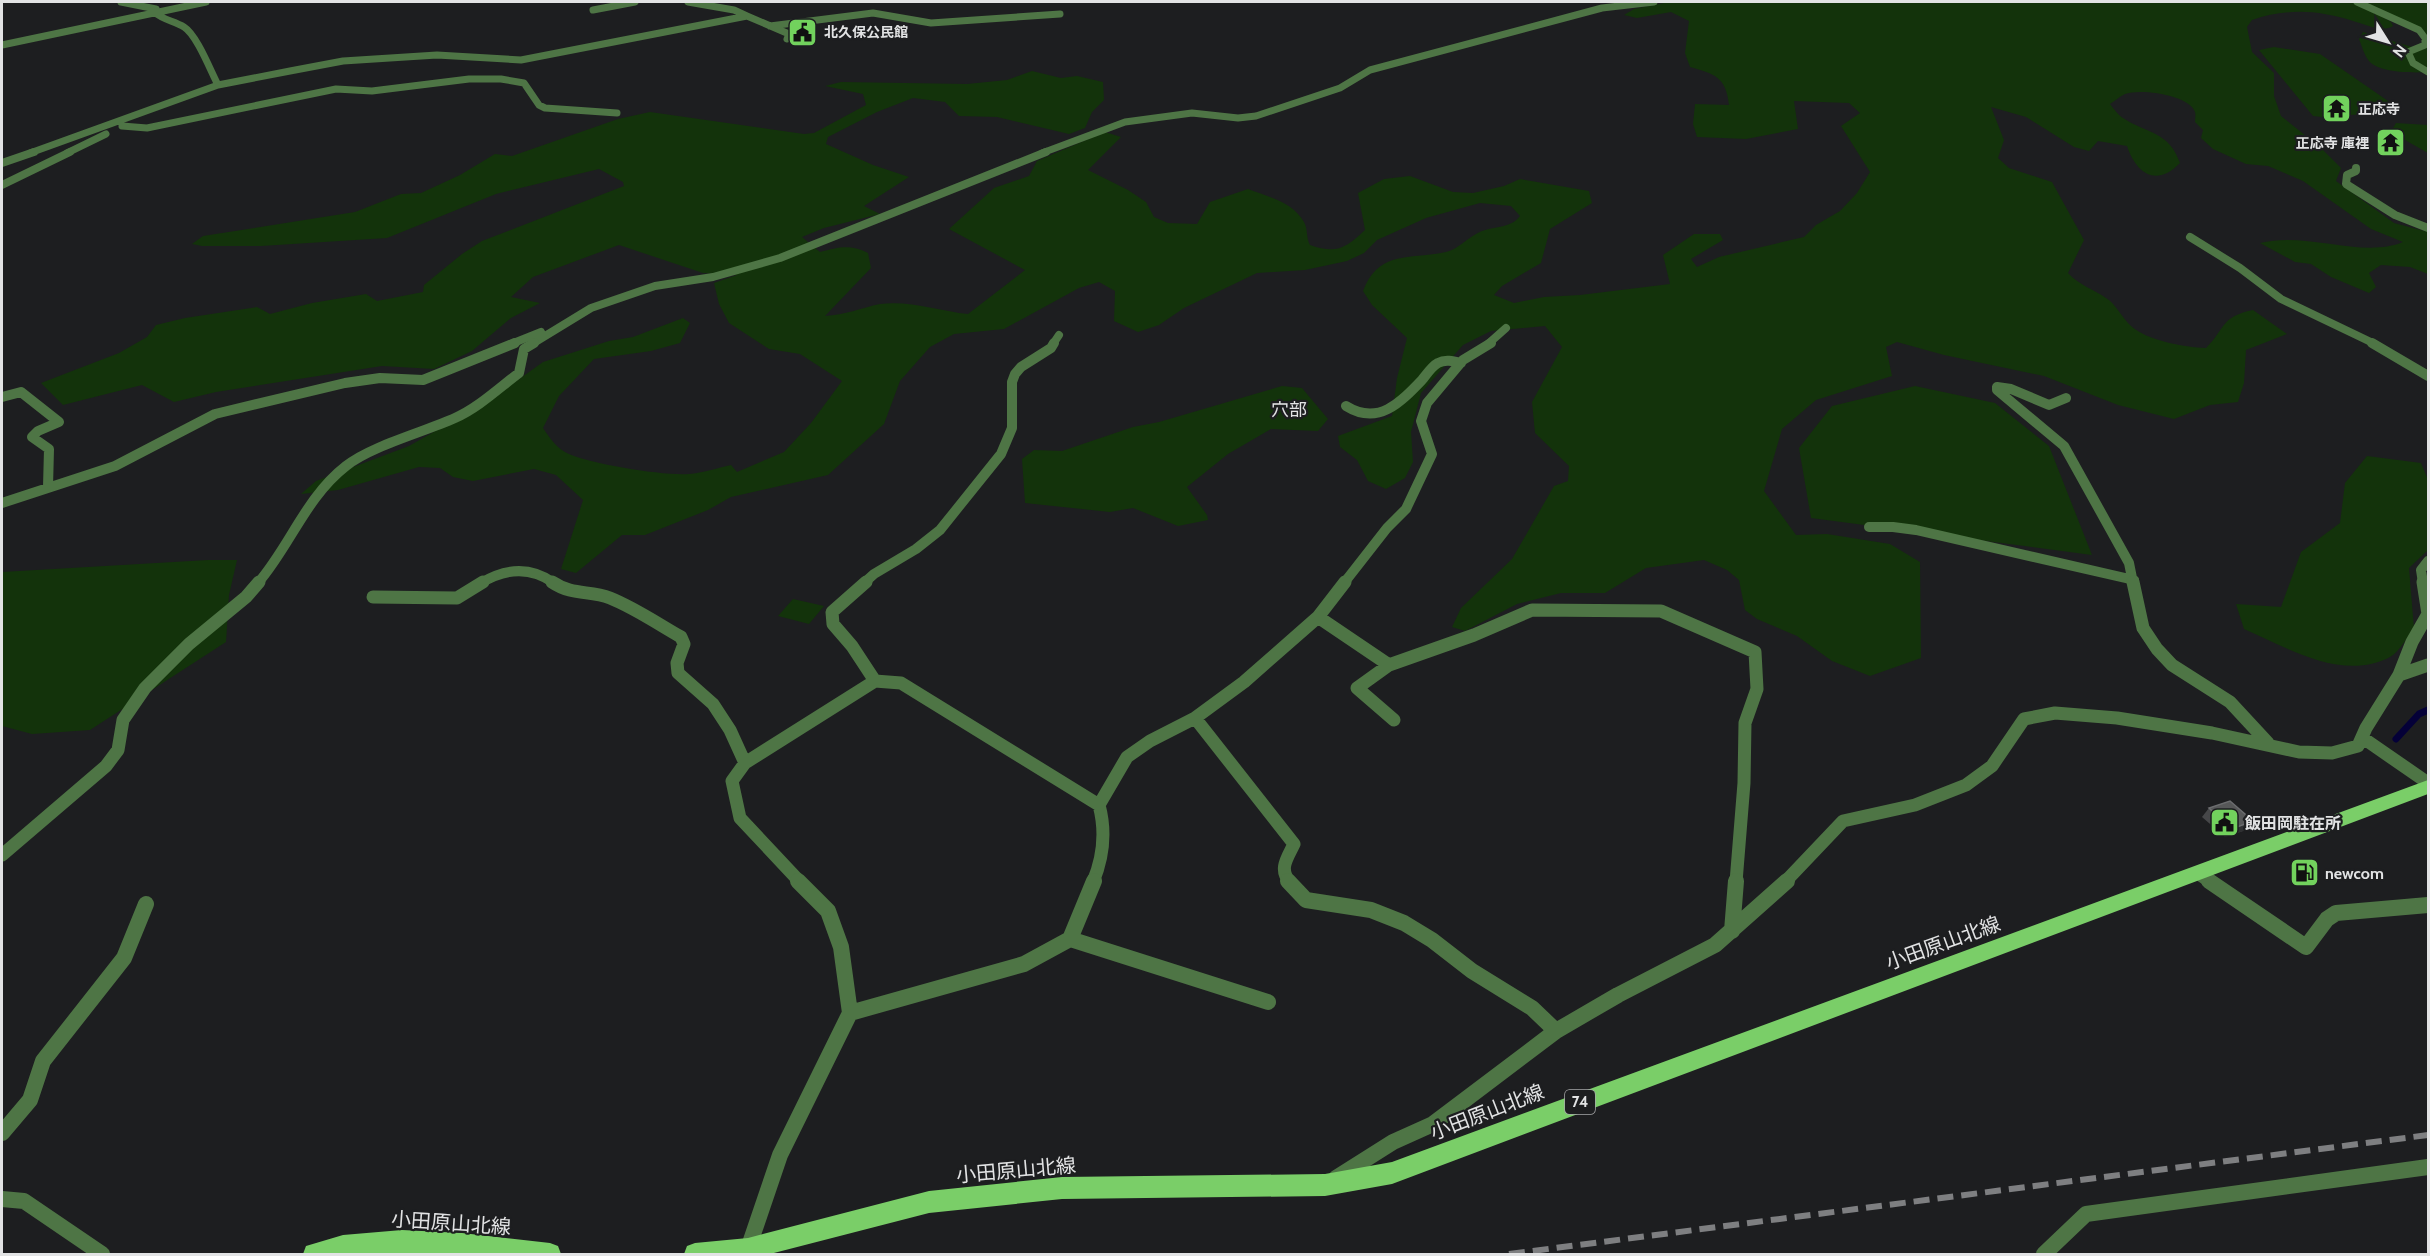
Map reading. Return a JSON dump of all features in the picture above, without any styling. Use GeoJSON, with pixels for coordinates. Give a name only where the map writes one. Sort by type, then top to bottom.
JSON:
{"type":"FeatureCollection","features":[{"type":"Feature","properties":{"kind":"main road","name":"小田原山北線"},"geometry":{"type":"LineString","coordinates":[[695,1254],[748,1249],[929,1203],[1001,1194],[1062,1188],[1325,1185],[1392,1173],[1764,1033],[1863,999],[2199,874],[2428,785]]}},
{"type":"Feature","properties":{"kind":"main road","name":"小田原山北線"},"geometry":{"type":"LineString","coordinates":[[314,1254],[363,1244],[402,1240],[550,1254]]}},
{"type":"Feature","properties":{"kind":"street"},"geometry":{"type":"LineString","coordinates":[[121,2],[163,10]]}},
{"type":"Feature","properties":{"kind":"street"},"geometry":{"type":"LineString","coordinates":[[2,45],[206,2]]}},
{"type":"Feature","properties":{"kind":"street"},"geometry":{"type":"LineString","coordinates":[[593,10],[635,2]]}},
{"type":"Feature","properties":{"kind":"street"},"geometry":{"type":"LineString","coordinates":[[688,2],[735,11],[789,33],[787,39]]}},
{"type":"Feature","properties":{"kind":"street"},"geometry":{"type":"LineString","coordinates":[[2,503],[115,466],[215,414],[345,383],[380,378],[423,380],[564,322],[591,308],[655,286],[713,277],[780,258],[1031,156],[1115,125],[1150,117],[1192,113],[1238,118],[1256,116],[1340,88],[1349,84],[1356,76],[1370,70],[1602,8],[1654,2]]}},
{"type":"Feature","properties":{"kind":"street"},"geometry":{"type":"LineString","coordinates":[[2356,2],[2419,30],[2425,38],[2425,45],[2408,52],[2413,63],[2428,72]]}},
{"type":"Feature","properties":{"kind":"street"},"geometry":{"type":"LineString","coordinates":[[154,12],[160,17],[187,28],[193,41],[210,63],[214,80],[218,85]]}},
{"type":"Feature","properties":{"kind":"street"},"geometry":{"type":"LineString","coordinates":[[770,26],[873,12],[931,23],[1060,14]]}},
{"type":"Feature","properties":{"kind":"street"},"geometry":{"type":"LineString","coordinates":[[2,163],[121,124],[218,85],[343,61],[437,55],[521,60],[747,16]]}},
{"type":"Feature","properties":{"kind":"street"},"geometry":{"type":"LineString","coordinates":[[2412,60],[2420,59]]}},
{"type":"Feature","properties":{"kind":"street"},"geometry":{"type":"LineString","coordinates":[[2,185],[121,124],[147,128],[336,89],[372,91],[469,79],[501,79],[524,83],[539,105],[545,108],[617,113]]}},
{"type":"Feature","properties":{"kind":"street"},"geometry":{"type":"LineString","coordinates":[[2356,168],[2356,171],[2347,175],[2346,183],[2385,212],[2407,223],[2428,228]]}},
{"type":"Feature","properties":{"kind":"street"},"geometry":{"type":"LineString","coordinates":[[2190,237],[2240,268],[2281,299],[2373,343],[2428,376]]}},
{"type":"Feature","properties":{"kind":"street"},"geometry":{"type":"LineString","coordinates":[[2,855],[106,766],[118,750],[123,720],[145,688],[189,644],[246,597],[270,569],[315,498],[346,466],[363,456],[458,417],[519,372],[522,367],[524,349],[564,322]]}},
{"type":"Feature","properties":{"kind":"street"},"geometry":{"type":"LineString","coordinates":[[1099,805],[1127,757],[1150,741],[1195,718],[1245,682],[1318,617],[1387,528],[1407,509],[1432,454],[1421,421],[1427,403],[1461,363],[1495,340],[1506,327]]}},
{"type":"Feature","properties":{"kind":"street"},"geometry":{"type":"LineString","coordinates":[[875,681],[852,646],[833,624],[832,612],[874,574],[916,549],[946,522],[1001,454],[1012,428],[1012,382],[1015,374],[1021,367],[1051,348],[1059,335]]}},
{"type":"Feature","properties":{"kind":"street"},"geometry":{"type":"LineString","coordinates":[[1346,406],[1352,412],[1363,415],[1385,412],[1390,410],[1438,363],[1449,360],[1461,363]]}},
{"type":"Feature","properties":{"kind":"street"},"geometry":{"type":"LineString","coordinates":[[2066,398],[2049,405],[2011,389],[1997,387],[1997,390],[2064,446],[2129,563],[2143,628],[2157,649],[2172,665],[2230,702],[2268,743]]}},
{"type":"Feature","properties":{"kind":"street"},"geometry":{"type":"LineString","coordinates":[[2,397],[21,392],[59,422],[38,431],[32,437],[49,448],[48,488]]}},
{"type":"Feature","properties":{"kind":"street"},"geometry":{"type":"LineString","coordinates":[[1869,527],[1887,524],[1901,526],[1957,541],[2134,580]]}},
{"type":"Feature","properties":{"kind":"street"},"geometry":{"type":"LineString","coordinates":[[1325,1185],[1393,1142],[1433,1124],[1556,1031],[1618,995],[1714,945],[1781,887],[1843,821],[1915,805],[1966,785],[1992,766],[2024,719],[2055,713],[2117,718],[2268,743],[2298,752],[2332,753],[2358,746],[2366,728],[2399,675],[2412,642],[2428,614],[2421,570],[2428,561]]}},
{"type":"Feature","properties":{"kind":"street"},"geometry":{"type":"LineString","coordinates":[[373,597],[457,597],[494,575],[515,570],[540,573],[564,590],[607,597],[624,604],[681,637],[684,644],[677,663],[678,673],[713,704],[730,730],[745,763]]}},
{"type":"Feature","properties":{"kind":"street"},"geometry":{"type":"LineString","coordinates":[[1394,720],[1357,688],[1389,665],[1474,635],[1532,610],[1661,611],[1755,652],[1757,689],[1745,723],[1744,783],[1732,931]]}},
{"type":"Feature","properties":{"kind":"street"},"geometry":{"type":"LineString","coordinates":[[1318,617],[1389,665]]}},
{"type":"Feature","properties":{"kind":"street"},"geometry":{"type":"LineString","coordinates":[[2399,675],[2428,665]]}},
{"type":"Feature","properties":{"kind":"street"},"geometry":{"type":"LineString","coordinates":[[748,1249],[780,1155],[850,1013],[841,947],[828,911],[748,830],[740,818],[732,782],[745,763],[875,681],[901,682],[1099,805],[1104,823],[1100,866],[1070,939],[1024,964],[850,1013]]}},
{"type":"Feature","properties":{"kind":"street"},"geometry":{"type":"LineString","coordinates":[[1195,718],[1294,844],[1283,867],[1285,877],[1293,889],[1306,900],[1371,910],[1404,923],[1432,940],[1472,971],[1532,1008],[1556,1031]]}},
{"type":"Feature","properties":{"kind":"street"},"geometry":{"type":"LineString","coordinates":[[2363,738],[2428,785]]}},
{"type":"Feature","properties":{"kind":"street"},"geometry":{"type":"LineString","coordinates":[[2199,874],[2306,947],[2327,919],[2336,913],[2428,905]]}},
{"type":"Feature","properties":{"kind":"street"},"geometry":{"type":"LineString","coordinates":[[2,1133],[25,1107],[32,1095],[38,1070],[43,1061],[124,958],[146,904]]}},
{"type":"Feature","properties":{"kind":"street"},"geometry":{"type":"LineString","coordinates":[[1070,939],[1268,1002]]}},
{"type":"Feature","properties":{"kind":"street"},"geometry":{"type":"LineString","coordinates":[[2044,1254],[2086,1215],[2428,1167]]}},
{"type":"Feature","properties":{"kind":"street"},"geometry":{"type":"LineString","coordinates":[[2,1199],[24,1201],[102,1254]]}},
{"type":"Feature","properties":{"kind":"green space"},"geometry":{"type":"Polygon","coordinates":[[[1669,2],[2358,2],[2391,22],[2393,26],[2384,29],[2340,17],[2303,12],[2265,16],[2252,20],[2247,27],[2252,52],[2274,73],[2274,96],[2281,116],[2321,148],[2341,168],[2336,181],[2394,223],[2428,232],[2428,274],[2410,267],[2381,265],[2369,273],[2376,287],[2369,293],[2331,277],[2311,264],[2295,262],[2260,243],[2296,240],[2370,248],[2403,242],[2371,229],[2303,181],[2268,166],[2246,164],[2213,149],[2201,138],[2203,130],[2195,122],[2195,113],[2191,106],[2175,97],[2132,92],[2110,104],[2123,118],[2163,139],[2175,153],[2180,163],[2171,171],[2155,176],[2141,170],[2127,146],[2098,141],[2089,151],[2074,147],[2026,117],[1991,107],[2004,140],[1998,158],[2009,168],[2052,182],[2084,240],[2068,273],[2081,284],[2110,301],[2131,326],[2156,339],[2177,345],[2206,348],[2229,320],[2253,310],[2287,334],[2246,350],[2244,383],[2238,402],[2210,405],[2174,419],[2118,405],[2044,376],[1944,355],[1897,342],[1886,347],[1892,376],[1816,400],[1782,429],[1764,491],[1796,535],[1827,534],[1890,544],[1920,562],[1921,658],[1870,676],[1832,661],[1797,636],[1757,619],[1745,610],[1739,580],[1727,570],[1704,560],[1646,568],[1605,593],[1561,593],[1517,604],[1465,631],[1452,627],[1461,608],[1512,559],[1554,486],[1568,481],[1569,466],[1535,433],[1532,402],[1562,347],[1545,326],[1491,331],[1463,345],[1421,393],[1411,432],[1413,462],[1405,478],[1386,489],[1368,481],[1357,460],[1340,447],[1338,436],[1392,416],[1397,378],[1407,338],[1372,305],[1363,291],[1370,278],[1387,262],[1446,252],[1482,231],[1512,223],[1520,216],[1511,206],[1480,203],[1426,218],[1377,240],[1364,253],[1347,261],[1305,270],[1257,273],[1184,308],[1159,325],[1138,332],[1114,321],[1115,291],[1099,282],[1079,288],[1004,329],[954,334],[930,347],[900,381],[884,424],[828,475],[731,497],[708,510],[645,535],[622,535],[576,573],[561,569],[583,500],[556,475],[534,469],[473,481],[453,477],[440,468],[419,467],[338,490],[301,494],[316,481],[409,446],[490,400],[543,362],[609,341],[633,337],[683,318],[690,323],[680,343],[651,351],[594,359],[559,396],[543,428],[554,443],[561,450],[579,458],[646,471],[678,474],[705,472],[731,465],[737,472],[784,452],[811,423],[842,381],[800,354],[769,349],[729,323],[719,304],[714,283],[737,275],[703,273],[619,245],[533,277],[511,297],[540,303],[511,318],[472,351],[434,369],[382,366],[216,392],[174,402],[142,385],[63,405],[41,383],[119,353],[147,337],[156,325],[185,318],[257,307],[270,314],[312,303],[366,294],[377,301],[423,292],[424,285],[482,241],[624,186],[623,182],[599,169],[496,194],[387,238],[261,246],[192,244],[203,236],[355,212],[401,194],[421,193],[460,175],[495,154],[512,156],[618,119],[650,112],[804,134],[814,133],[866,105],[863,94],[825,86],[841,82],[967,84],[1007,80],[1032,71],[1061,78],[1077,76],[1103,82],[1104,100],[1092,112],[1085,128],[1069,134],[997,117],[959,116],[945,102],[913,98],[877,112],[828,137],[826,144],[873,165],[909,177],[864,206],[880,214],[824,228],[802,237],[820,252],[844,247],[856,248],[868,253],[871,268],[825,316],[891,303],[968,314],[1025,270],[949,229],[994,188],[1029,176],[1037,161],[1105,132],[1121,137],[1088,170],[1128,190],[1146,202],[1154,217],[1168,223],[1197,224],[1210,202],[1248,189],[1280,201],[1294,210],[1304,222],[1310,245],[1334,249],[1352,242],[1365,230],[1358,193],[1384,179],[1410,176],[1453,192],[1473,193],[1504,186],[1520,179],[1589,191],[1592,203],[1550,229],[1541,263],[1502,286],[1494,295],[1514,303],[1544,297],[1670,284],[1663,255],[1694,234],[1720,234],[1723,240],[1691,259],[1697,267],[1719,257],[1804,237],[1816,225],[1840,211],[1857,193],[1870,172],[1841,126],[1860,113],[1849,103],[1794,101],[1798,129],[1746,139],[1697,137],[1693,124],[1695,104],[1729,105],[1725,88],[1718,78],[1690,67],[1685,53],[1689,21],[1671,12],[1637,18],[1624,15],[1634,9],[1669,2]]]}},
{"type":"Feature","properties":{"kind":"green space"},"geometry":{"type":"Polygon","coordinates":[[[2363,2],[2428,2],[2428,44],[2419,33],[2363,2]]]}},
{"type":"Feature","properties":{"kind":"green space"},"geometry":{"type":"Polygon","coordinates":[[[2363,32],[2422,50],[2428,47],[2428,72],[2397,71],[2374,65],[2366,56],[2359,39],[2363,32]]]}},
{"type":"Feature","properties":{"kind":"green space"},"geometry":{"type":"Polygon","coordinates":[[[2274,47],[2320,54],[2391,103],[2377,114],[2346,115],[2349,120],[2313,116],[2259,50],[2274,47]]]}},
{"type":"Feature","properties":{"kind":"green space"},"geometry":{"type":"Polygon","coordinates":[[[2396,123],[2428,125],[2428,153],[2396,135],[2393,128],[2396,123]]]}},
{"type":"Feature","properties":{"kind":"green space"},"geometry":{"type":"Polygon","coordinates":[[[1282,386],[1302,388],[1328,419],[1318,431],[1271,429],[1228,454],[1187,487],[1207,515],[1208,520],[1178,526],[1133,508],[1110,512],[1025,503],[1022,459],[1034,450],[1062,451],[1133,427],[1159,422],[1282,386]]]}},
{"type":"Feature","properties":{"kind":"green space"},"geometry":{"type":"Polygon","coordinates":[[[1915,386],[1995,403],[2049,446],[2092,555],[1811,518],[1799,448],[1832,406],[1915,386]]]}},
{"type":"Feature","properties":{"kind":"green space"},"geometry":{"type":"Polygon","coordinates":[[[2367,456],[2421,463],[2428,480],[2428,550],[2409,568],[2414,629],[2390,657],[2372,664],[2354,666],[2316,660],[2244,629],[2236,604],[2281,607],[2301,552],[2340,523],[2345,483],[2367,456]]]}},
{"type":"Feature","properties":{"kind":"green space"},"geometry":{"type":"Polygon","coordinates":[[[237,560],[229,595],[226,642],[90,730],[32,734],[2,726],[2,572],[237,560]]]}},
{"type":"Feature","properties":{"kind":"green space"},"geometry":{"type":"Polygon","coordinates":[[[793,599],[824,606],[809,624],[778,616],[793,599]]]}},
{"type":"Feature","properties":{"kind":"building"},"geometry":{"type":"Polygon","coordinates":[[[2230,801],[2253,821],[2232,829],[2209,808],[2230,801]]]}},
{"type":"Feature","properties":{"kind":"waterway"},"geometry":{"type":"LineString","coordinates":[[2396,739],[2419,714],[2428,710]]}},
{"type":"Feature","properties":{"kind":"railway"},"geometry":{"type":"LineString","coordinates":[[1509,1254],[2428,1135]]}},
{"type":"Feature","properties":{"kind":"place","name":"北久保公民館"},"geometry":{"type":"Point","coordinates":[803,32]}},
{"type":"Feature","properties":{"kind":"place","name":"正応寺"},"geometry":{"type":"Point","coordinates":[2337,109]}},
{"type":"Feature","properties":{"kind":"place","name":"正応寺 庫裡"},"geometry":{"type":"Point","coordinates":[2390,143]}},
{"type":"Feature","properties":{"kind":"place","name":"飯田岡駐在所"},"geometry":{"type":"Point","coordinates":[2224,823]}},
{"type":"Feature","properties":{"kind":"place","name":"newcom"},"geometry":{"type":"Point","coordinates":[2304,873]}},
{"type":"Feature","properties":{"kind":"district","name":"穴部"},"geometry":{"type":"Point","coordinates":[1289,410]}}]}
